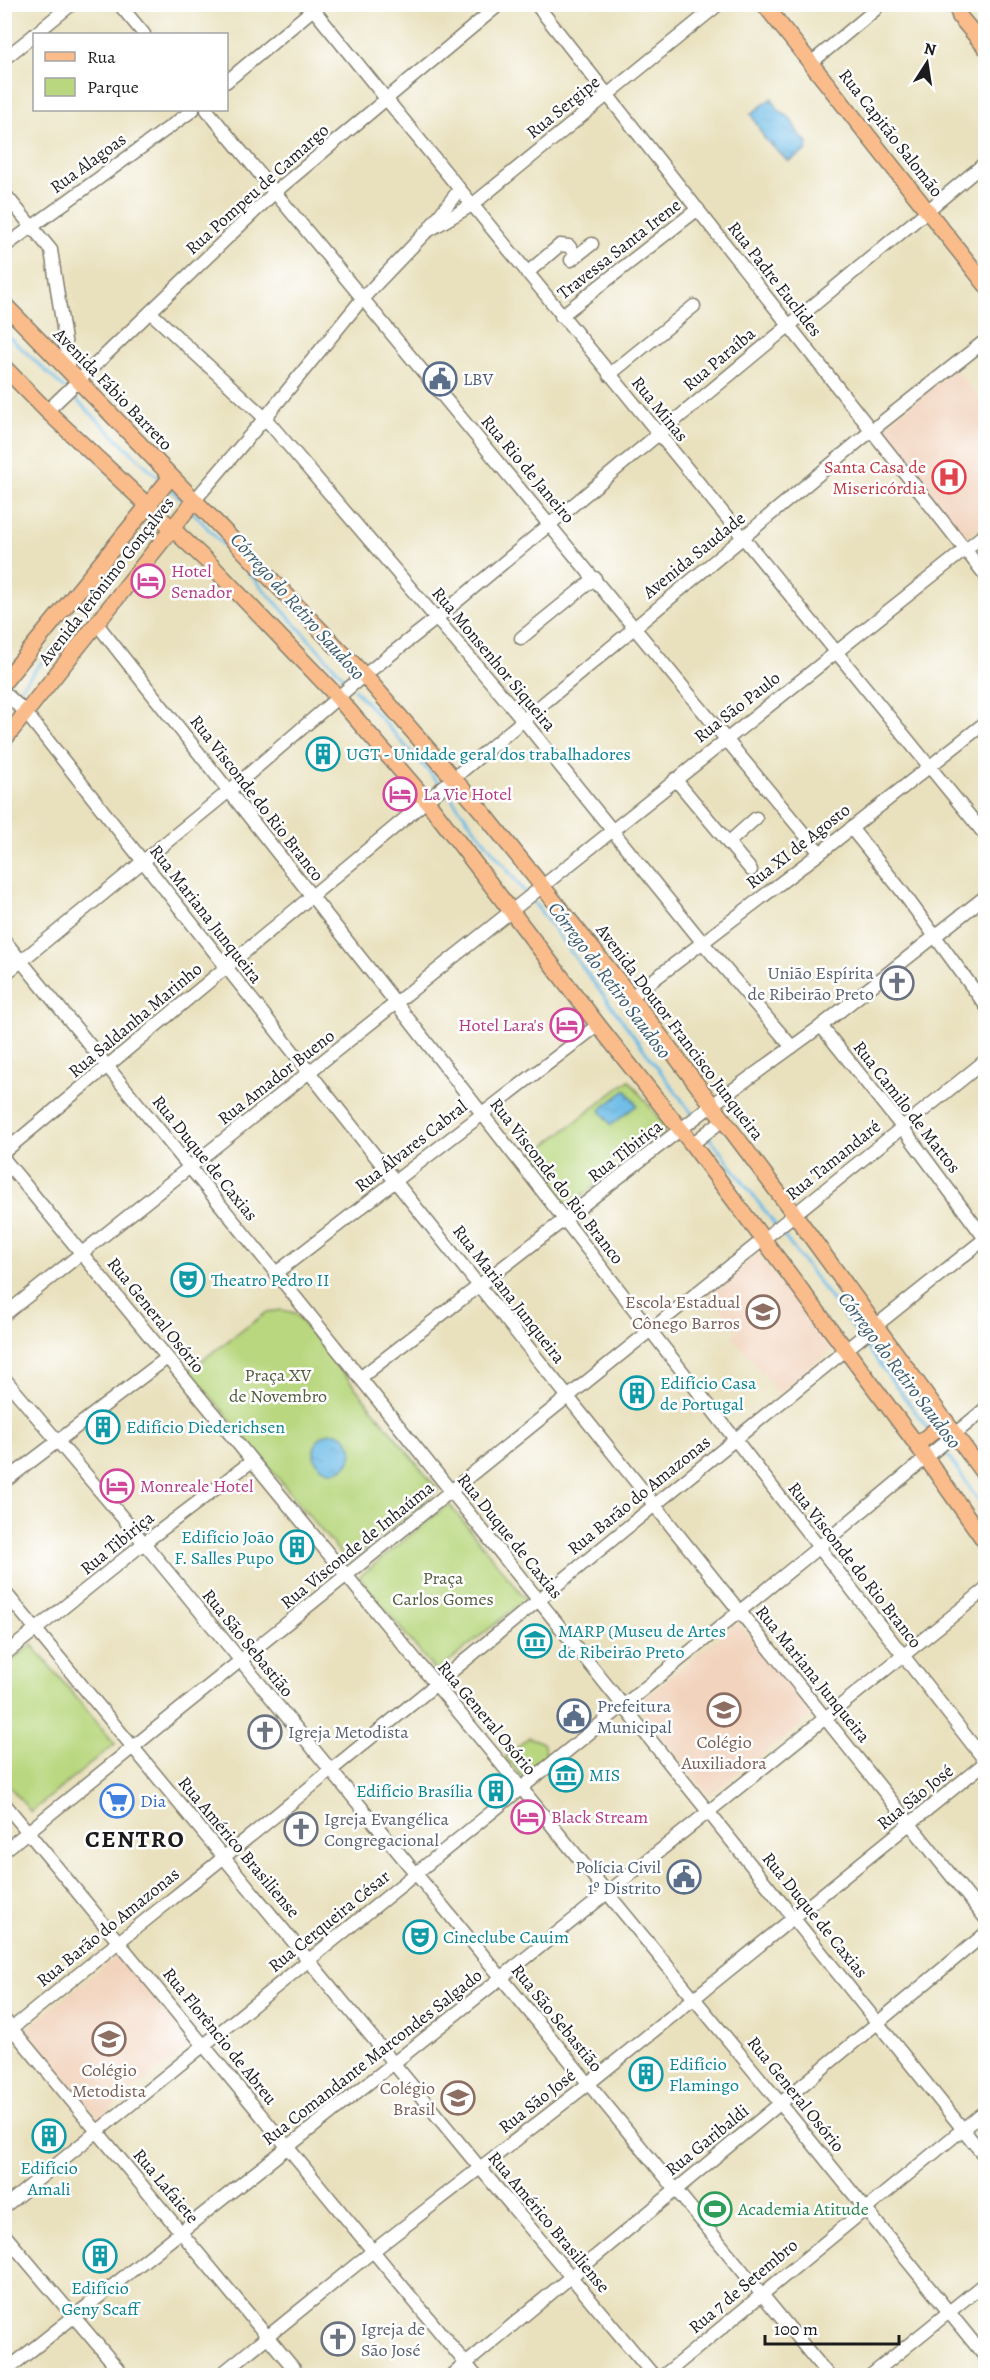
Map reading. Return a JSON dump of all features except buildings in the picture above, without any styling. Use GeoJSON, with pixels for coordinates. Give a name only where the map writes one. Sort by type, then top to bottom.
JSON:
{"type":"FeatureCollection","features":[{"type":"Feature","properties":{"kind":"main road","name":"Rua Capitão Salomão"},"geometry":{"type":"LineString","coordinates":[[765,4],[986,285]]}},
{"type":"Feature","properties":{"kind":"main road"},"geometry":{"type":"LineString","coordinates":[[956,4],[960,17],[986,48]]}},
{"type":"Feature","properties":{"kind":"main road","name":"Avenida Fábio Barreto"},"geometry":{"type":"LineString","coordinates":[[4,304],[192,504]]}},
{"type":"Feature","properties":{"kind":"main road"},"geometry":{"type":"LineString","coordinates":[[4,367],[174,526],[340,695],[430,798],[515,906],[598,1025],[695,1142],[849,1346],[930,1456],[986,1543]]}},
{"type":"Feature","properties":{"kind":"main road","name":"Avenida Jerônimo Gonçalves"},"geometry":{"type":"LineString","coordinates":[[4,682],[168,480]]}},
{"type":"Feature","properties":{"kind":"main road","name":"Avenida Jerônimo Gonçalves"},"geometry":{"type":"LineString","coordinates":[[4,740],[24,710],[97,624],[192,504]]}},
{"type":"Feature","properties":{"kind":"main road","name":"Avenida Doutor Francisco Junqueira"},"geometry":{"type":"LineString","coordinates":[[192,504],[361,678],[452,781],[631,997],[709,1108],[873,1327],[952,1437],[986,1477]]}},
{"type":"Feature","properties":{"kind":"main road"},"geometry":{"type":"LineString","coordinates":[[920,1443],[943,1423]]}},
{"type":"Feature","properties":{"kind":"street"},"geometry":{"type":"LineString","coordinates":[[37,33],[72,4]]}},
{"type":"Feature","properties":{"kind":"street"},"geometry":{"type":"LineString","coordinates":[[119,4],[143,33]]}},
{"type":"Feature","properties":{"kind":"street","name":"Rua Pompeu de Camargo"},"geometry":{"type":"LineString","coordinates":[[49,410],[74,380],[150,312],[275,192],[501,4]]}},
{"type":"Feature","properties":{"kind":"street","name":"Rua Padre Euclides"},"geometry":{"type":"LineString","coordinates":[[536,4],[986,576]]}},
{"type":"Feature","properties":{"kind":"street","name":"Rua Sergipe"},"geometry":{"type":"LineString","coordinates":[[426,232],[472,205],[719,4]]}},
{"type":"Feature","properties":{"kind":"street"},"geometry":{"type":"LineString","coordinates":[[811,63],[876,9],[876,4]]}},
{"type":"Feature","properties":{"kind":"street"},"geometry":{"type":"LineString","coordinates":[[228,80],[314,6]]}},
{"type":"Feature","properties":{"kind":"street","name":"Rua Minas"},"geometry":{"type":"LineString","coordinates":[[314,6],[385,99],[986,836]]}},
{"type":"Feature","properties":{"kind":"street"},"geometry":{"type":"LineString","coordinates":[[4,59],[33,37]]}},
{"type":"Feature","properties":{"kind":"street","name":"Rua Alagoas"},"geometry":{"type":"LineString","coordinates":[[4,247],[192,111]]}},
{"type":"Feature","properties":{"kind":"street","name":"Rua Rio de Janeiro"},"geometry":{"type":"LineString","coordinates":[[208,111],[820,853]]}},
{"type":"Feature","properties":{"kind":"street","name":"Rua Paraíba"},"geometry":{"type":"LineString","coordinates":[[4,975],[986,162]]}},
{"type":"Feature","properties":{"kind":"street","name":"Rua Sergipe"},"geometry":{"type":"LineString","coordinates":[[192,504],[266,418],[362,299],[426,232],[459,190]]}},
{"type":"Feature","properties":{"kind":"street"},"geometry":{"type":"LineString","coordinates":[[4,192],[51,250],[74,380]]}},
{"type":"Feature","properties":{"kind":"street","name":"Travessa Santa Irene"},"geometry":{"type":"LineString","coordinates":[[561,316],[698,209]]}},
{"type":"Feature","properties":{"kind":"street"},"geometry":{"type":"LineString","coordinates":[[527,273],[560,245],[568,246],[573,258],[592,244]]}},
{"type":"Feature","properties":{"kind":"street"},"geometry":{"type":"LineString","coordinates":[[609,375],[694,306]]}},
{"type":"Feature","properties":{"kind":"street","name":"Rua Monsenhor Siqueira"},"geometry":{"type":"LineString","coordinates":[[150,312],[266,418],[524,721],[702,943],[792,1047]]}},
{"type":"Feature","properties":{"kind":"street","name":"Avenida Saudade"},"geometry":{"type":"LineString","coordinates":[[430,798],[871,431],[986,340]]}},
{"type":"Feature","properties":{"kind":"street","name":"Rua São Paulo"},"geometry":{"type":"LineString","coordinates":[[515,906],[986,533]]}},
{"type":"Feature","properties":{"kind":"street"},"geometry":{"type":"LineString","coordinates":[[521,638],[595,578]]}},
{"type":"Feature","properties":{"kind":"street","name":"Rua Visconde do Rio Branco"},"geometry":{"type":"LineString","coordinates":[[97,624],[396,1003],[985,1762]]}},
{"type":"Feature","properties":{"kind":"street","name":"Rua Mariana Junqueira"},"geometry":{"type":"LineString","coordinates":[[5,693],[24,710],[395,1181],[986,1919]]}},
{"type":"Feature","properties":{"kind":"street","name":"Rua XI de Agosto"},"geometry":{"type":"LineString","coordinates":[[631,997],[820,853],[928,765],[986,722]]}},
{"type":"Feature","properties":{"kind":"street"},"geometry":{"type":"LineString","coordinates":[[675,779],[751,870]]}},
{"type":"Feature","properties":{"kind":"street","name":"Rua Saldanha Marinho"},"geometry":{"type":"LineString","coordinates":[[4,1152],[430,798]]}},
{"type":"Feature","properties":{"kind":"street"},"geometry":{"type":"LineString","coordinates":[[728,843],[756,818]]}},
{"type":"Feature","properties":{"kind":"street"},"geometry":{"type":"LineString","coordinates":[[851,828],[986,1006]]}},
{"type":"Feature","properties":{"kind":"street","name":"Rua Tibiriça"},"geometry":{"type":"LineString","coordinates":[[360,1378],[709,1108],[821,1026],[986,896]]}},
{"type":"Feature","properties":{"kind":"street","name":"Rua Amador Bueno"},"geometry":{"type":"LineString","coordinates":[[4,1315],[310,1073],[515,906]]}},
{"type":"Feature","properties":{"kind":"street","name":"Rua Duque de Caxias"},"geometry":{"type":"LineString","coordinates":[[4,939],[709,1810],[986,2158]]}},
{"type":"Feature","properties":{"kind":"street","name":"Rua Álvares Cabral"},"geometry":{"type":"LineString","coordinates":[[276,1273],[598,1025]]}},
{"type":"Feature","properties":{"kind":"street","name":"Rua Camilo de Mattos"},"geometry":{"type":"LineString","coordinates":[[821,1026],[902,1127],[985,1239]]}},
{"type":"Feature","properties":{"kind":"street","name":"Rua Tamandaré"},"geometry":{"type":"LineString","coordinates":[[792,1218],[986,1060]]}},
{"type":"Feature","properties":{"kind":"street"},"geometry":{"type":"LineString","coordinates":[[695,1142],[720,1123]]}},
{"type":"Feature","properties":{"kind":"street","name":"Rua General Osório"},"geometry":{"type":"LineString","coordinates":[[4,1159],[780,2103],[986,2358]]}},
{"type":"Feature","properties":{"kind":"street","name":"Rua Visconde de Inhaúma"},"geometry":{"type":"LineString","coordinates":[[4,1851],[792,1218]]}},
{"type":"Feature","properties":{"kind":"street","name":"Rua Barão do Amazonas"},"geometry":{"type":"LineString","coordinates":[[7,2028],[330,1771],[538,1599],[736,1441],[849,1346],[985,1239]]}},
{"type":"Feature","properties":{"kind":"street"},"geometry":{"type":"LineString","coordinates":[[4,1482],[167,1358]]}},
{"type":"Feature","properties":{"kind":"street","name":"Rua São Sebastião"},"geometry":{"type":"LineString","coordinates":[[4,1378],[144,1543],[829,2376]]}},
{"type":"Feature","properties":{"kind":"street","name":"Rua Cerqueira César"},"geometry":{"type":"LineString","coordinates":[[4,2206],[624,1706],[986,1408]]}},
{"type":"Feature","properties":{"kind":"street","name":"Rua Tibiriça"},"geometry":{"type":"LineString","coordinates":[[4,1655],[144,1543],[252,1461]]}},
{"type":"Feature","properties":{"kind":"street","name":"Rua Comandante Marcondes Salgado"},"geometry":{"type":"LineString","coordinates":[[4,2372],[608,1893],[986,1589]]}},
{"type":"Feature","properties":{"kind":"street","name":"Rua Américo Brasiliense"},"geometry":{"type":"LineString","coordinates":[[4,1591],[654,2376]]}},
{"type":"Feature","properties":{"kind":"street","name":"Rua São José"},"geometry":{"type":"LineString","coordinates":[[219,2376],[374,2251],[588,2084],[985,1762]]}},
{"type":"Feature","properties":{"kind":"street","name":"Rua Florêncio de Abreu"},"geometry":{"type":"LineString","coordinates":[[4,1803],[476,2376]]}},
{"type":"Feature","properties":{"kind":"street","name":"Rua Garibaldi"},"geometry":{"type":"LineString","coordinates":[[451,2376],[986,1933]]}},
{"type":"Feature","properties":{"kind":"street","name":"Rua Lafaiete"},"geometry":{"type":"LineString","coordinates":[[7,2028],[97,2132],[300,2376]]}},
{"type":"Feature","properties":{"kind":"street","name":"Rua 7 de Setembro"},"geometry":{"type":"LineString","coordinates":[[663,2376],[986,2110]]}},
{"type":"Feature","properties":{"kind":"street"},"geometry":{"type":"LineString","coordinates":[[4,2234],[124,2376]]}},
{"type":"Feature","properties":{"kind":"street"},"geometry":{"type":"LineString","coordinates":[[870,2376],[986,2282]]}},
{"type":"Feature","properties":{"kind":"shaded area","name":"Santa Casa de Misericórdia"},"geometry":{"type":"Polygon","coordinates":[[[954,369],[985,405],[985,523],[963,540],[877,432],[954,369]]]}},
{"type":"Feature","properties":{"kind":"shaded area","name":"Escola Estadual Cônego Barros"},"geometry":{"type":"Polygon","coordinates":[[[759,1254],[830,1348],[830,1351],[779,1394],[732,1336],[737,1332],[709,1293],[759,1254]]]}},
{"type":"Feature","properties":{"kind":"shaded area","name":"Colégio Auxiliadora"},"geometry":{"type":"Polygon","coordinates":[[[736,1624],[739,1624],[811,1714],[810,1718],[711,1794],[707,1794],[638,1707],[638,1702],[736,1624]]]}},
{"type":"Feature","properties":{"kind":"shaded area","name":"Colégio Metodista"},"geometry":{"type":"Polygon","coordinates":[[[118,1954],[189,2043],[189,2046],[98,2118],[28,2030],[118,1954]]]}},
{"type":"Feature","properties":{"kind":"green space"},"geometry":{"type":"Polygon","coordinates":[[[629,1080],[665,1126],[665,1132],[567,1207],[529,1158],[629,1080]]]}},
{"type":"Feature","properties":{"kind":"green space","name":"Praça XV de Novembro"},"geometry":{"type":"Polygon","coordinates":[[[282,1310],[295,1313],[438,1490],[348,1563],[189,1370],[267,1312],[282,1310]]]}},
{"type":"Feature","properties":{"kind":"green space","name":"Praça Carlos Gomes"},"geometry":{"type":"Polygon","coordinates":[[[449,1504],[526,1599],[436,1672],[359,1577],[449,1504]]]}},
{"type":"Feature","properties":{"kind":"green space"},"geometry":{"type":"Polygon","coordinates":[[[32,1645],[115,1744],[31,1812],[5,1781],[4,1667],[32,1645]]]}},
{"type":"Feature","properties":{"kind":"green space"},"geometry":{"type":"Polygon","coordinates":[[[529,1737],[543,1743],[547,1756],[521,1777],[505,1757],[529,1737]]]}},
{"type":"Feature","properties":{"kind":"water"},"geometry":{"type":"Polygon","coordinates":[[[772,98],[778,110],[790,118],[800,136],[808,143],[806,151],[788,161],[765,139],[751,114],[772,98]]]}},
{"type":"Feature","properties":{"kind":"water"},"geometry":{"type":"Polygon","coordinates":[[[626,1090],[637,1105],[611,1125],[600,1110],[626,1090]]]}},
{"type":"Feature","properties":{"kind":"water"},"geometry":{"type":"Polygon","coordinates":[[[333,1433],[346,1439],[352,1452],[346,1465],[333,1471],[320,1465],[314,1452],[320,1439],[333,1433]]]}},
{"type":"Feature","properties":{"kind":"waterway"},"geometry":{"type":"LineString","coordinates":[[4,332],[64,388]]}},
{"type":"Feature","properties":{"kind":"waterway"},"geometry":{"type":"LineString","coordinates":[[69,393],[162,481]]}},
{"type":"Feature","properties":{"kind":"waterway","name":"Córrego do Retiro Saudoso"},"geometry":{"type":"LineString","coordinates":[[170,488],[186,504]]}},
{"type":"Feature","properties":{"kind":"waterway","name":"Córrego do Retiro Saudoso"},"geometry":{"type":"LineString","coordinates":[[192,511],[350,684]]}},
{"type":"Feature","properties":{"kind":"waterway"},"geometry":{"type":"LineString","coordinates":[[13,697],[76,621]]}},
{"type":"Feature","properties":{"kind":"waterway","name":"Córrego do Retiro Saudoso"},"geometry":{"type":"LineString","coordinates":[[354,689],[440,784]]}},
{"type":"Feature","properties":{"kind":"waterway","name":"Córrego do Retiro Saudoso"},"geometry":{"type":"LineString","coordinates":[[444,789],[527,895]]}},
{"type":"Feature","properties":{"kind":"waterway","name":"Córrego do Retiro Saudoso"},"geometry":{"type":"LineString","coordinates":[[532,900],[693,1115]]}},
{"type":"Feature","properties":{"kind":"waterway","name":"Córrego do Retiro Saudoso"},"geometry":{"type":"LineString","coordinates":[[708,1135],[776,1226]]}},
{"type":"Feature","properties":{"kind":"waterway","name":"Córrego do Retiro Saudoso"},"geometry":{"type":"LineString","coordinates":[[780,1231],[859,1336]]}},
{"type":"Feature","properties":{"kind":"waterway","name":"Córrego do Retiro Saudoso"},"geometry":{"type":"LineString","coordinates":[[863,1342],[929,1430]]}},
{"type":"Feature","properties":{"kind":"waterway","name":"Córrego do Retiro Saudoso"},"geometry":{"type":"LineString","coordinates":[[942,1447],[986,1511]]}},
{"type":"Feature","properties":{"kind":"place","name":"LBV"},"geometry":{"type":"Point","coordinates":[440,379]}},
{"type":"Feature","properties":{"kind":"place","name":"Santa Casa de Misericórdia"},"geometry":{"type":"Point","coordinates":[949,477]}},
{"type":"Feature","properties":{"kind":"place","name":"Hotel Senador"},"geometry":{"type":"Point","coordinates":[148,581]}},
{"type":"Feature","properties":{"kind":"place","name":"UGT - Unidade geral dos trabalhadores"},"geometry":{"type":"Point","coordinates":[323,754]}},
{"type":"Feature","properties":{"kind":"place","name":"La Vie Hotel"},"geometry":{"type":"Point","coordinates":[400,794]}},
{"type":"Feature","properties":{"kind":"place","name":"União Espírita de Ribeirão Preto"},"geometry":{"type":"Point","coordinates":[897,983]}},
{"type":"Feature","properties":{"kind":"place","name":"Hotel Lara's"},"geometry":{"type":"Point","coordinates":[567,1025]}},
{"type":"Feature","properties":{"kind":"place","name":"Theatro Pedro II"},"geometry":{"type":"Point","coordinates":[188,1280]}},
{"type":"Feature","properties":{"kind":"place","name":"Escola Estadual Cônego Barros"},"geometry":{"type":"Point","coordinates":[763,1312]}},
{"type":"Feature","properties":{"kind":"place","name":"Edifício Casa de Portugal"},"geometry":{"type":"Point","coordinates":[637,1393]}},
{"type":"Feature","properties":{"kind":"place","name":"Edifício Diederichsen"},"geometry":{"type":"Point","coordinates":[103,1427]}},
{"type":"Feature","properties":{"kind":"place","name":"Monreale Hotel"},"geometry":{"type":"Point","coordinates":[117,1486]}},
{"type":"Feature","properties":{"kind":"place","name":"Edifício João F. Salles Pupo"},"geometry":{"type":"Point","coordinates":[297,1547]}},
{"type":"Feature","properties":{"kind":"place","name":"MARP (Museu de Artes de Ribeirão Preto"},"geometry":{"type":"Point","coordinates":[535,1641]}},
{"type":"Feature","properties":{"kind":"place","name":"Colégio Auxiliadora"},"geometry":{"type":"Point","coordinates":[724,1710]}},
{"type":"Feature","properties":{"kind":"place","name":"Prefeitura Municipal"},"geometry":{"type":"Point","coordinates":[574,1716]}},
{"type":"Feature","properties":{"kind":"place","name":"Igreja Metodista"},"geometry":{"type":"Point","coordinates":[265,1732]}},
{"type":"Feature","properties":{"kind":"place","name":"MIS"},"geometry":{"type":"Point","coordinates":[566,1775]}},
{"type":"Feature","properties":{"kind":"place","name":"Edifício Brasília"},"geometry":{"type":"Point","coordinates":[496,1791]}},
{"type":"Feature","properties":{"kind":"place","name":"Dia"},"geometry":{"type":"Point","coordinates":[117,1801]}},
{"type":"Feature","properties":{"kind":"place","name":"Black Stream"},"geometry":{"type":"Point","coordinates":[528,1817]}},
{"type":"Feature","properties":{"kind":"place","name":"Igreja Evangélica Congregacional"},"geometry":{"type":"Point","coordinates":[301,1829]}},
{"type":"Feature","properties":{"kind":"place","name":"Polícia Civil 1º Distrito"},"geometry":{"type":"Point","coordinates":[684,1877]}},
{"type":"Feature","properties":{"kind":"place","name":"Cineclube Cauim"},"geometry":{"type":"Point","coordinates":[420,1937]}},
{"type":"Feature","properties":{"kind":"place","name":"Colégio Metodista"},"geometry":{"type":"Point","coordinates":[109,2039]}},
{"type":"Feature","properties":{"kind":"place","name":"Edifício Flamingo"},"geometry":{"type":"Point","coordinates":[646,2074]}},
{"type":"Feature","properties":{"kind":"place","name":"Colégio Brasil"},"geometry":{"type":"Point","coordinates":[458,2098]}},
{"type":"Feature","properties":{"kind":"place","name":"Edifício Amali"},"geometry":{"type":"Point","coordinates":[49,2136]}},
{"type":"Feature","properties":{"kind":"place","name":"Academia Atitude"},"geometry":{"type":"Point","coordinates":[715,2209]}},
{"type":"Feature","properties":{"kind":"place","name":"Edifício Geny Scaff"},"geometry":{"type":"Point","coordinates":[100,2256]}},
{"type":"Feature","properties":{"kind":"place","name":"Igreja de São José"},"geometry":{"type":"Point","coordinates":[338,2339]}},
{"type":"Feature","properties":{"kind":"district","name":"CENTRO"},"geometry":{"type":"Point","coordinates":[135,1839]}}]}
